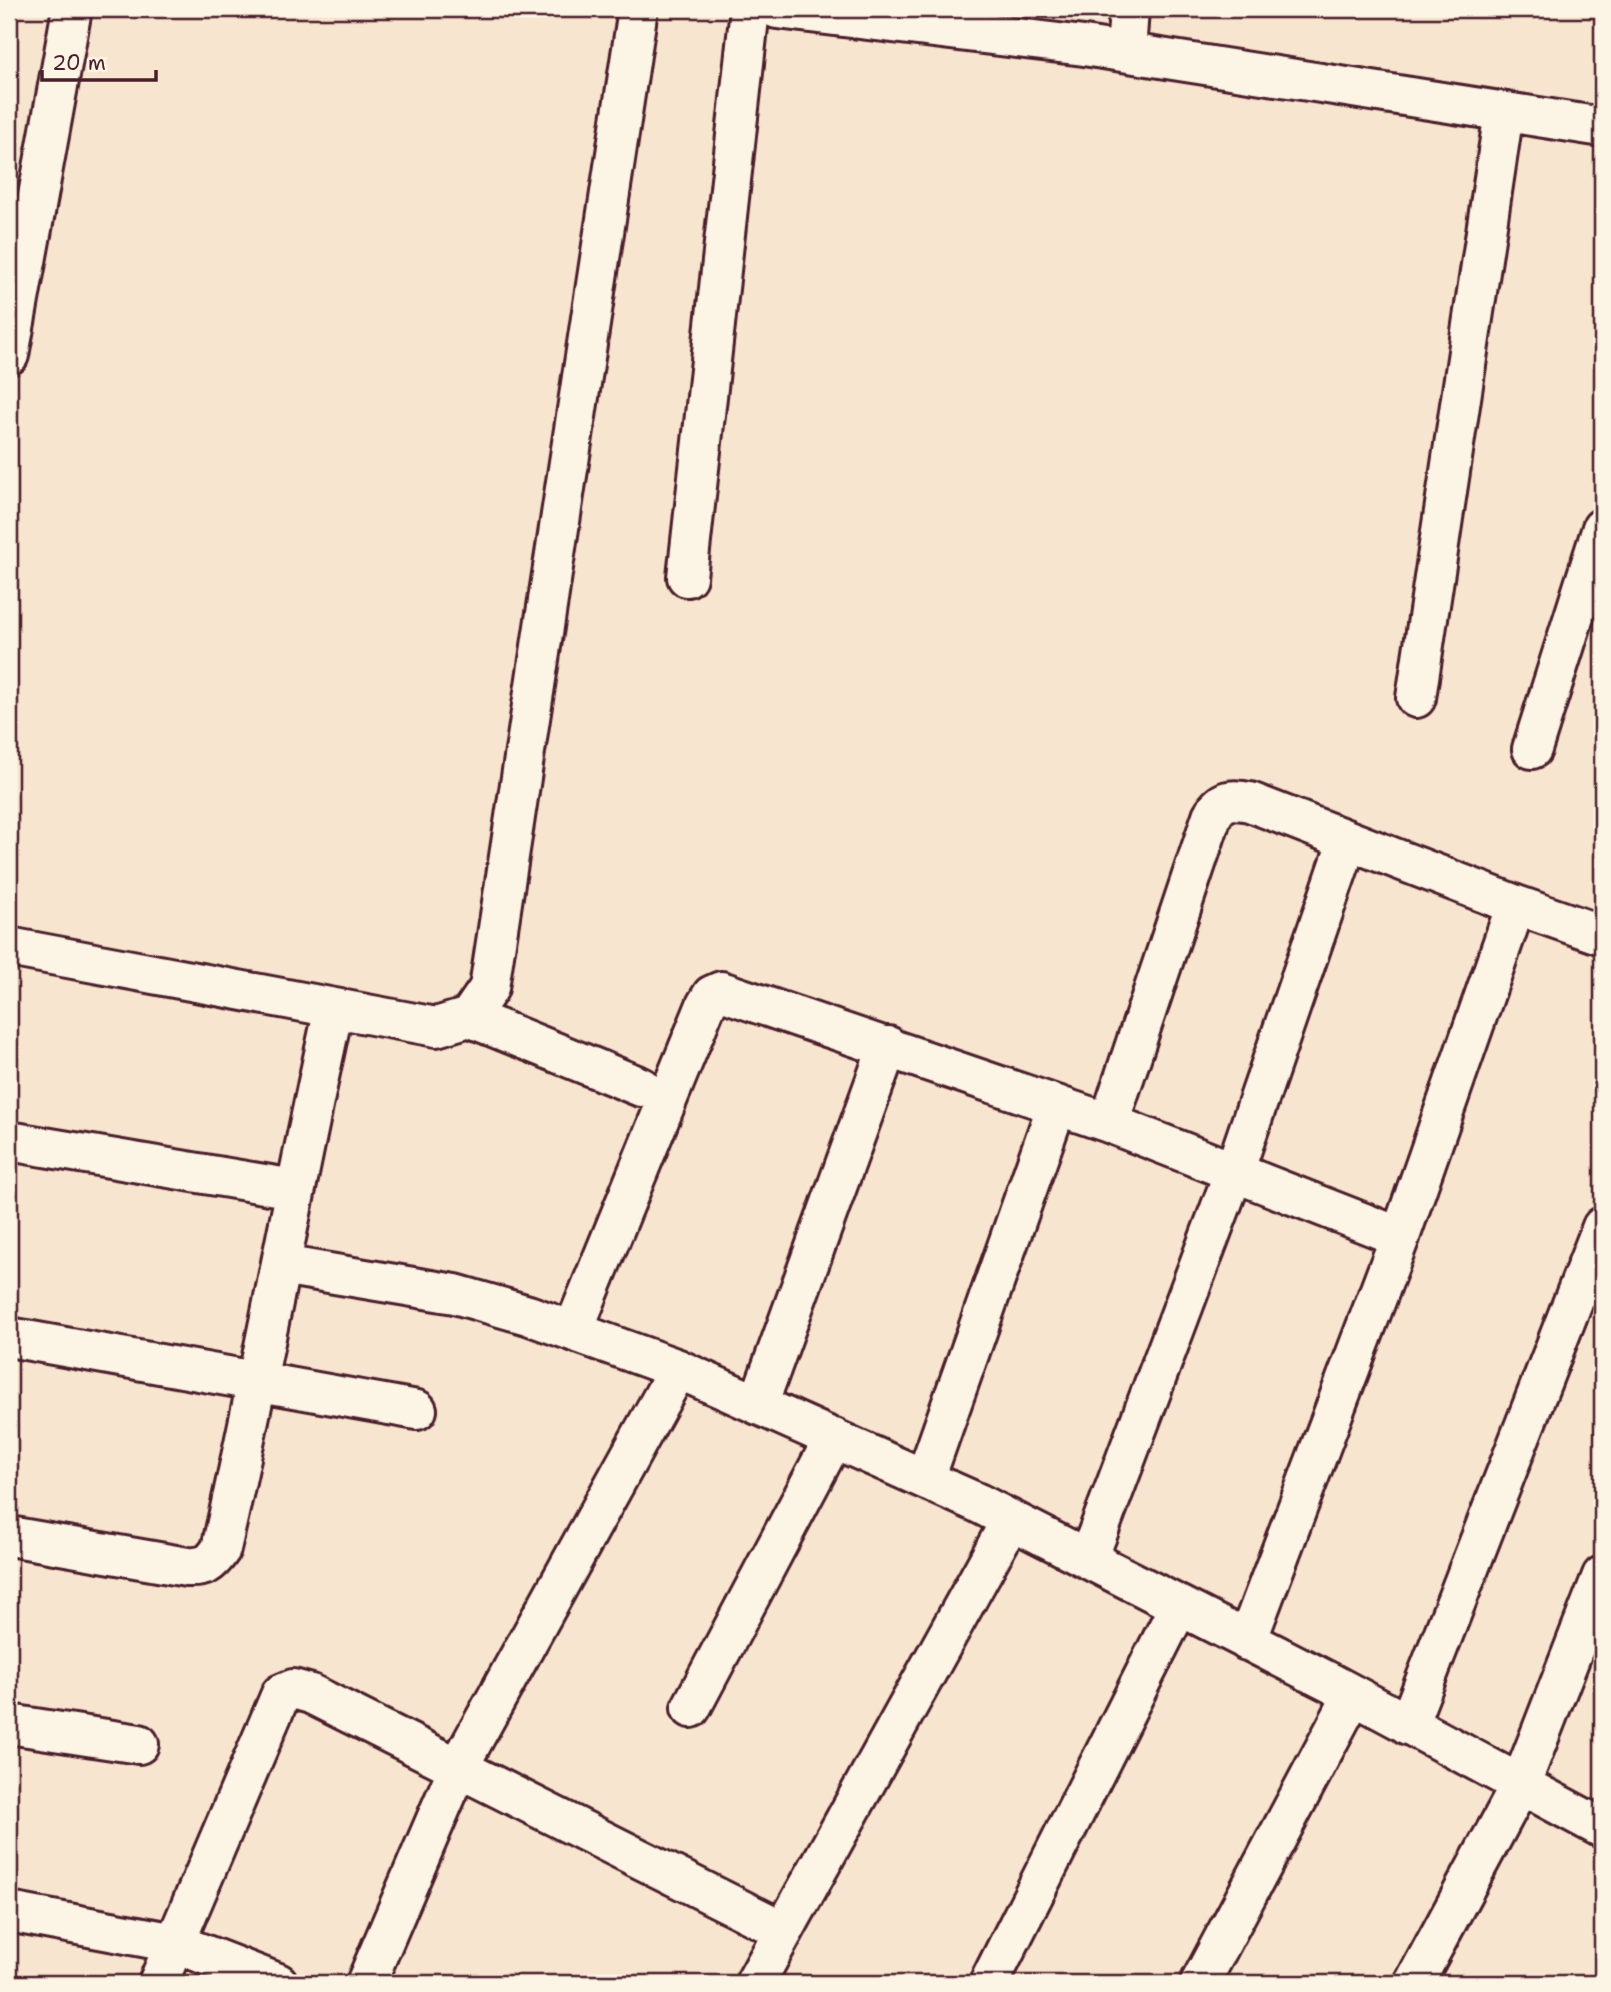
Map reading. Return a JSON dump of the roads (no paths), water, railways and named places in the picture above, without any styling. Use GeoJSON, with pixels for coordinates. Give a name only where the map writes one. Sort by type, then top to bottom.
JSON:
{"type":"FeatureCollection","features":[{"type":"Feature","properties":{"kind":"street"},"geometry":{"type":"LineString","coordinates":[[9,355],[72,9]]}},
{"type":"Feature","properties":{"kind":"street"},"geometry":{"type":"LineString","coordinates":[[9,947],[436,1027],[469,1017],[489,988],[638,9]]}},
{"type":"Feature","properties":{"kind":"street"},"geometry":{"type":"LineString","coordinates":[[687,577],[750,9]]}},
{"type":"Feature","properties":{"kind":"street"},"geometry":{"type":"LineString","coordinates":[[777,9],[881,16],[1602,127]]}},
{"type":"Feature","properties":{"kind":"street"},"geometry":{"type":"LineString","coordinates":[[1126,52],[1129,9]]}},
{"type":"Feature","properties":{"kind":"street"},"geometry":{"type":"LineString","coordinates":[[1416,698],[1504,112]]}},
{"type":"Feature","properties":{"kind":"street"},"geometry":{"type":"LineString","coordinates":[[1532,749],[1602,528]]}},
{"type":"Feature","properties":{"kind":"street"},"geometry":{"type":"LineString","coordinates":[[1109,1123],[1212,816],[1219,803],[1230,798],[1250,802],[1516,905],[1602,935]]}},
{"type":"Feature","properties":{"kind":"street"},"geometry":{"type":"LineString","coordinates":[[1088,1559],[1234,1172],[1348,840]]}},
{"type":"Feature","properties":{"kind":"street"},"geometry":{"type":"LineString","coordinates":[[1247,1641],[1400,1237],[1516,905]]}},
{"type":"Feature","properties":{"kind":"street"},"geometry":{"type":"LineString","coordinates":[[573,1331],[712,995],[721,991],[734,993],[1109,1123],[1400,1237]]}},
{"type":"Feature","properties":{"kind":"street"},"geometry":{"type":"LineString","coordinates":[[9,1536],[187,1567],[202,1568],[213,1562],[221,1549],[259,1382],[294,1189],[334,1008]]}},
{"type":"Feature","properties":{"kind":"street"},"geometry":{"type":"LineString","coordinates":[[469,1017],[641,1087]]}},
{"type":"Feature","properties":{"kind":"street"},"geometry":{"type":"LineString","coordinates":[[758,1405],[888,1046]]}},
{"type":"Feature","properties":{"kind":"street"},"geometry":{"type":"LineString","coordinates":[[925,1479],[1057,1105]]}},
{"type":"Feature","properties":{"kind":"street"},"geometry":{"type":"LineString","coordinates":[[9,1141],[294,1189]]}},
{"type":"Feature","properties":{"kind":"street"},"geometry":{"type":"LineString","coordinates":[[1408,1725],[1590,1289],[1602,1227]]}},
{"type":"Feature","properties":{"kind":"street"},"geometry":{"type":"LineString","coordinates":[[281,1265],[455,1294],[573,1331],[678,1369],[1011,1520],[1353,1695],[1602,1828]]}},
{"type":"Feature","properties":{"kind":"street"},"geometry":{"type":"LineString","coordinates":[[9,1337],[417,1410]]}},
{"type":"Feature","properties":{"kind":"street"},"geometry":{"type":"LineString","coordinates":[[366,1983],[458,1768],[678,1369]]}},
{"type":"Feature","properties":{"kind":"street"},"geometry":{"type":"LineString","coordinates":[[691,1708],[834,1438]]}},
{"type":"Feature","properties":{"kind":"street"},"geometry":{"type":"LineString","coordinates":[[755,1983],[1011,1520]]}},
{"type":"Feature","properties":{"kind":"street"},"geometry":{"type":"LineString","coordinates":[[1413,1983],[1520,1786],[1602,1576]]}},
{"type":"Feature","properties":{"kind":"street"},"geometry":{"type":"LineString","coordinates":[[989,1983],[1179,1606]]}},
{"type":"Feature","properties":{"kind":"street"},"geometry":{"type":"LineString","coordinates":[[158,1983],[281,1694],[293,1689],[311,1694],[784,1931]]}},
{"type":"Feature","properties":{"kind":"street"},"geometry":{"type":"LineString","coordinates":[[1200,1983],[1353,1695]]}},
{"type":"Feature","properties":{"kind":"street"},"geometry":{"type":"LineString","coordinates":[[9,1724],[139,1744]]}},
{"type":"Feature","properties":{"kind":"street"},"geometry":{"type":"LineString","coordinates":[[9,1912],[175,1942],[278,1983]]}}]}
